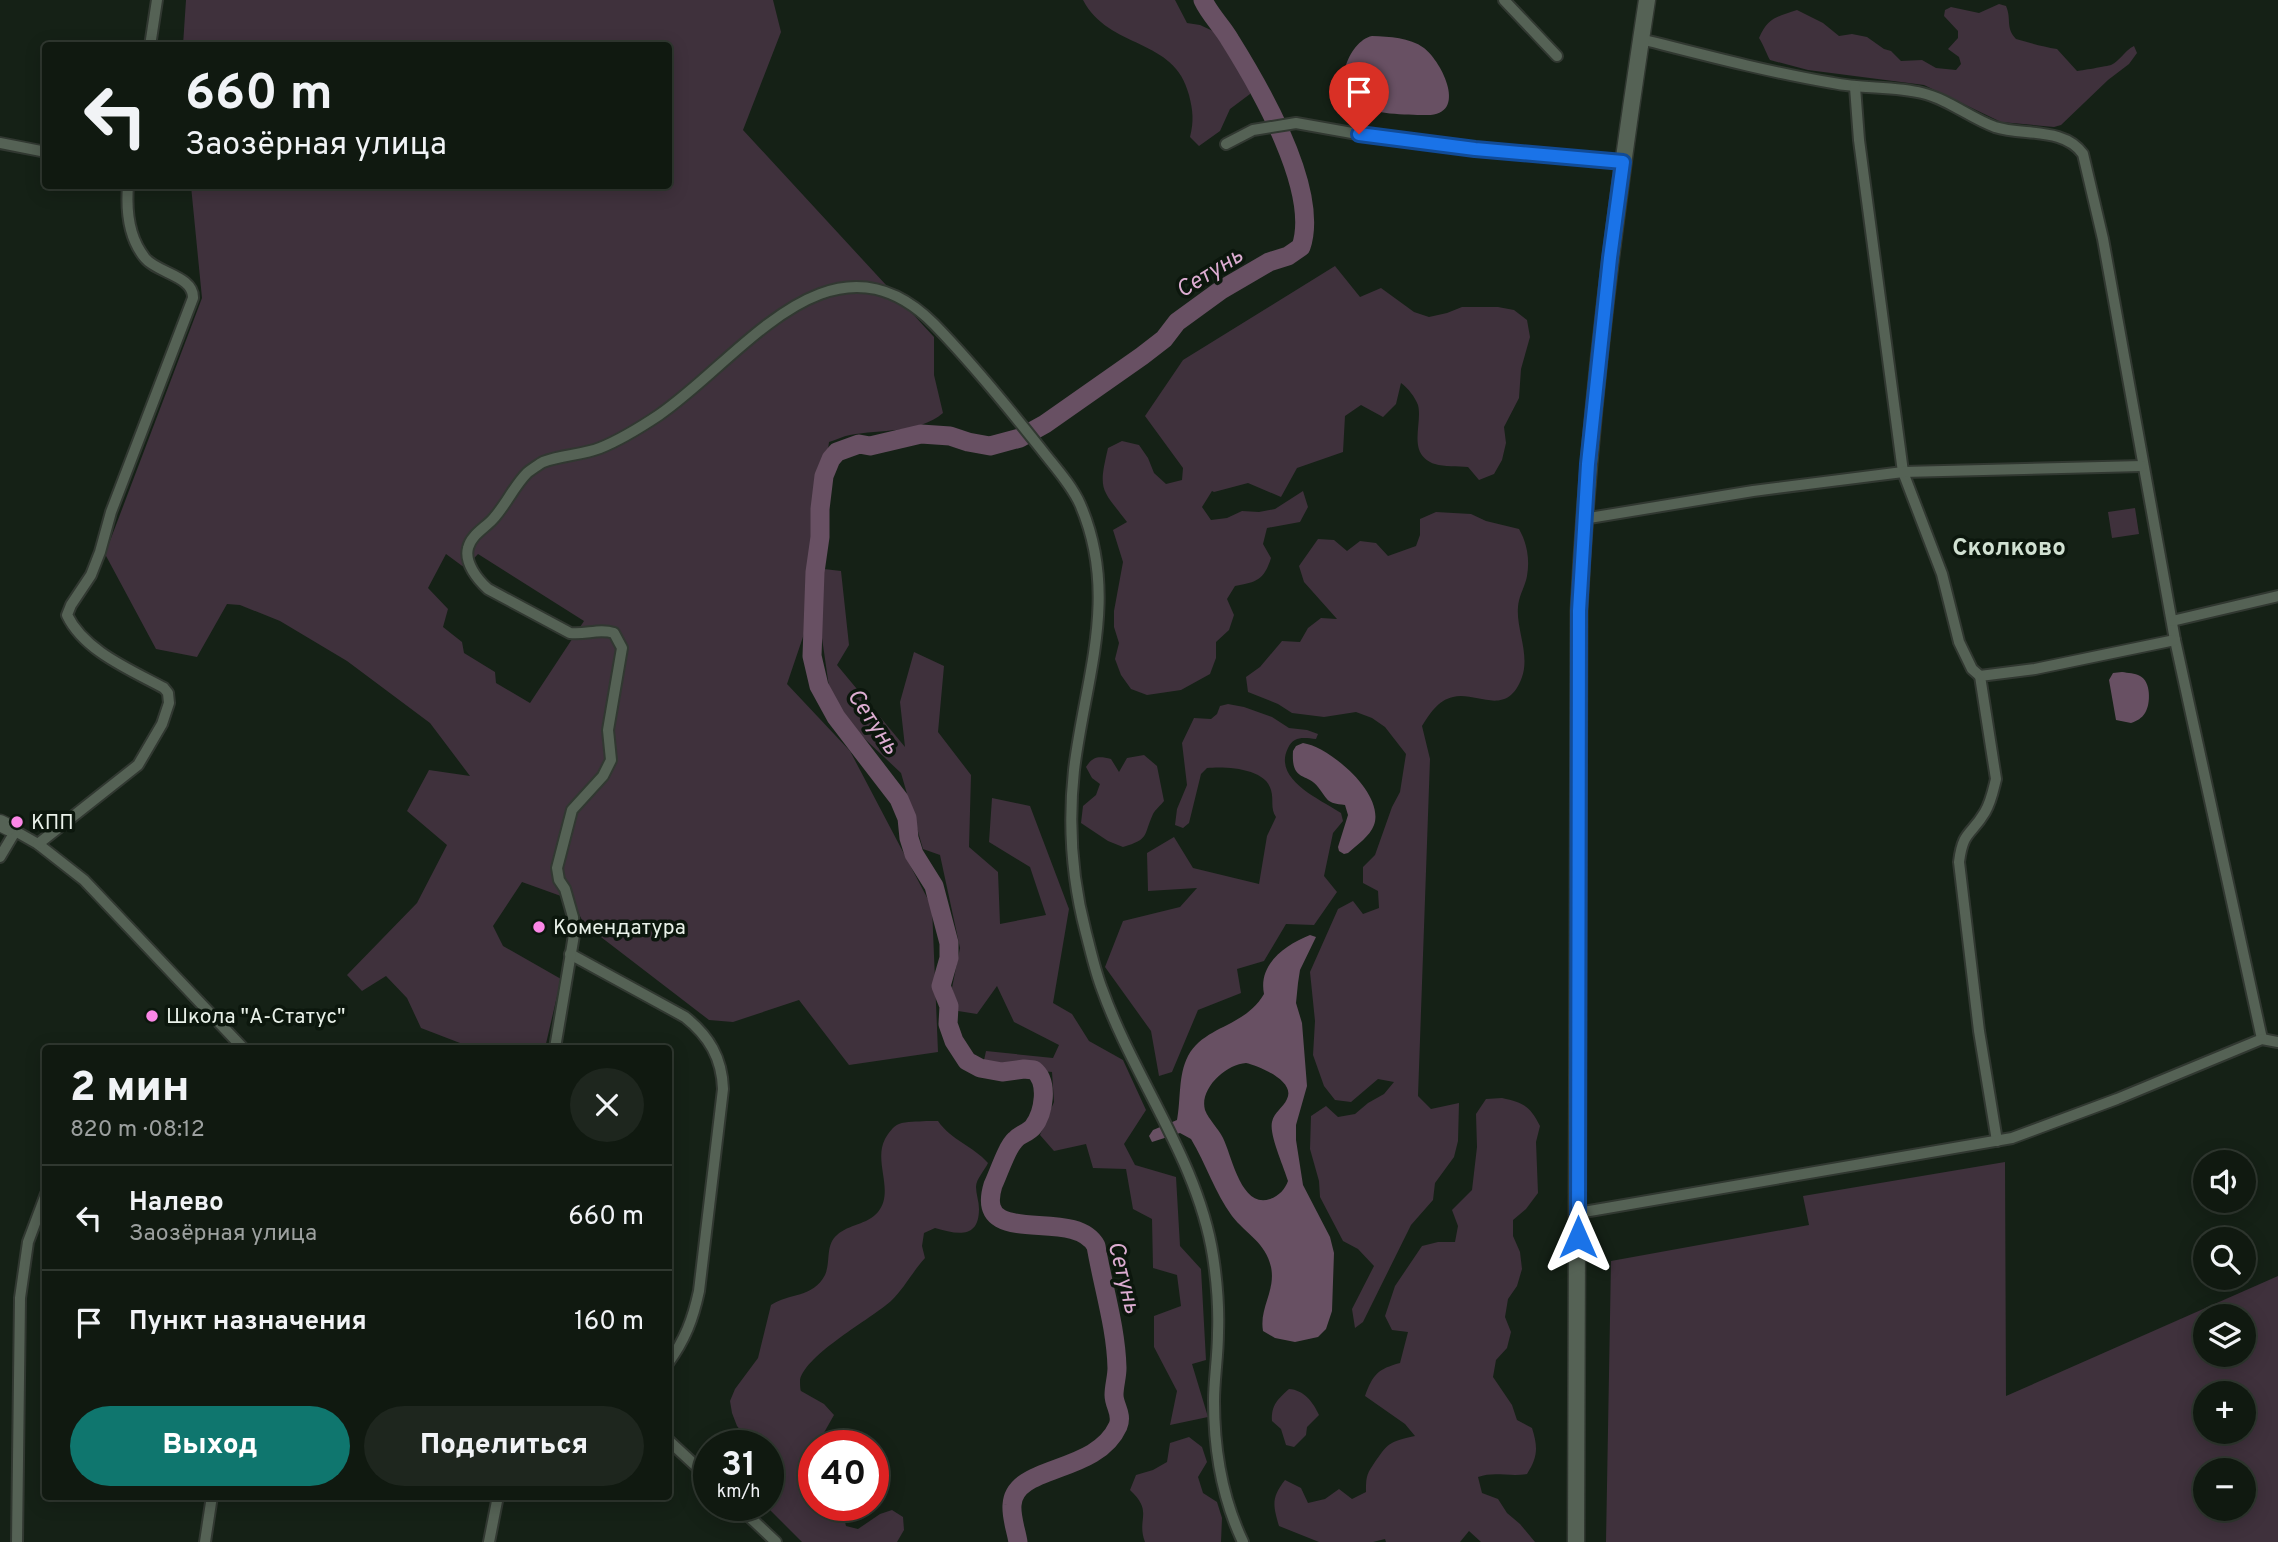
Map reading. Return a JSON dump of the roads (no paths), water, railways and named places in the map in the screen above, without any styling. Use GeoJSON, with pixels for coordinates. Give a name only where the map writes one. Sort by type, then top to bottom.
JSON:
{"type":"FeatureCollection","features":[{"type":"Feature","properties":{"kind":"street"},"geometry":{"type":"LineString","coordinates":[[151,42],[157,0]]}},
{"type":"Feature","properties":{"kind":"street"},"geometry":{"type":"LineString","coordinates":[[1504,0],[1557,56]]}},
{"type":"Feature","properties":{"kind":"street"},"geometry":{"type":"LineString","coordinates":[[1576,1542],[1578,649],[1583,519],[1607,284],[1647,0]]}},
{"type":"Feature","properties":{"kind":"street"},"geometry":{"type":"LineString","coordinates":[[1641,39],[1814,80],[1921,93],[1996,127],[2061,137],[2078,148],[2087,165],[2103,239],[2175,640],[2262,1038]]}},
{"type":"Feature","properties":{"kind":"street"},"geometry":{"type":"LineString","coordinates":[[1855,87],[1859,140],[1903,472],[1942,574],[1959,642],[1972,669],[1980,677],[1996,779],[1984,814],[1964,839],[1959,862],[1979,1031],[1997,1141]]}},
{"type":"Feature","properties":{"kind":"street"},"geometry":{"type":"LineString","coordinates":[[1226,144],[1254,130],[1296,123],[1380,138],[1623,162]]}},
{"type":"Feature","properties":{"kind":"street"},"geometry":{"type":"LineString","coordinates":[[0,143],[42,151]]}},
{"type":"Feature","properties":{"kind":"street"},"geometry":{"type":"LineString","coordinates":[[38,844],[138,765],[162,724],[169,703],[168,693],[164,688],[97,649],[78,632],[67,615],[91,575],[111,512],[193,298],[191,288],[153,266],[139,249],[129,225],[128,189]]}},
{"type":"Feature","properties":{"kind":"street"},"geometry":{"type":"LineString","coordinates":[[555,1045],[574,934],[573,917],[557,868],[572,810],[603,776],[611,761],[608,730],[622,648],[614,633],[603,629],[585,635],[570,632],[488,589],[477,579],[468,561],[467,549],[528,472],[542,462],[601,447],[640,427],[665,410],[780,316],[812,297],[836,288],[867,286],[895,295],[914,305],[937,328],[1007,406],[1057,470],[1078,499],[1096,556],[1100,584],[1096,643],[1074,769],[1071,847],[1076,885],[1101,988],[1176,1146],[1213,1251],[1218,1294],[1214,1400],[1217,1453],[1230,1510],[1243,1542]]}},
{"type":"Feature","properties":{"kind":"street"},"geometry":{"type":"LineString","coordinates":[[1583,519],[1753,491],[1903,472],[2142,466]]}},
{"type":"Feature","properties":{"kind":"street"},"geometry":{"type":"LineString","coordinates":[[2172,621],[2278,596]]}},
{"type":"Feature","properties":{"kind":"street"},"geometry":{"type":"LineString","coordinates":[[1980,677],[2073,662],[2175,640]]}},
{"type":"Feature","properties":{"kind":"street"},"geometry":{"type":"LineString","coordinates":[[0,857],[8,826],[38,844],[84,880],[240,1045]]}},
{"type":"Feature","properties":{"kind":"street"},"geometry":{"type":"LineString","coordinates":[[570,954],[685,1017],[710,1043],[723,1071],[699,1291],[692,1322],[681,1346],[672,1358]]}},
{"type":"Feature","properties":{"kind":"street"},"geometry":{"type":"LineString","coordinates":[[1578,1213],[1997,1141],[2043,1128],[2100,1106],[2262,1038],[2278,1042]]}},
{"type":"Feature","properties":{"kind":"street"},"geometry":{"type":"LineString","coordinates":[[17,1542],[20,1298],[28,1242],[42,1205]]}},
{"type":"Feature","properties":{"kind":"street"},"geometry":{"type":"LineString","coordinates":[[672,1444],[693,1463]]}},
{"type":"Feature","properties":{"kind":"street"},"geometry":{"type":"LineString","coordinates":[[205,1542],[211,1500]]}},
{"type":"Feature","properties":{"kind":"street"},"geometry":{"type":"LineString","coordinates":[[489,1542],[497,1500]]}},
{"type":"Feature","properties":{"kind":"street"},"geometry":{"type":"LineString","coordinates":[[754,1521],[776,1542]]}},
{"type":"Feature","properties":{"kind":"waterway","name":"Сетунь"},"geometry":{"type":"LineString","coordinates":[[1018,1542],[1012,1510],[1016,1492],[1026,1482],[1092,1453],[1107,1442],[1118,1426],[1119,1418],[1114,1399],[1117,1371],[1112,1322],[1096,1246],[1084,1234],[1068,1228],[1011,1222],[998,1217],[991,1205],[993,1185],[1009,1149],[1017,1138],[1033,1127],[1040,1114],[1042,1082],[1034,1070],[1002,1072],[980,1068],[967,1061],[954,1041],[948,1024],[949,1006],[941,986],[949,958],[949,943],[934,886],[914,854],[907,818],[899,799],[836,717],[819,686],[812,656],[820,509],[824,476],[837,452],[859,444],[870,446],[921,434],[950,436],[990,446],[1020,438],[1045,424],[1142,356],[1164,339],[1177,322],[1221,290],[1301,247],[1305,224],[1302,198],[1284,140],[1242,60],[1203,0]]}},
{"type":"Feature","properties":{"kind":"place","name":"КПП"},"geometry":{"type":"Point","coordinates":[17,822]}},
{"type":"Feature","properties":{"kind":"place","name":"Комендатура"},"geometry":{"type":"Point","coordinates":[539,927]}},
{"type":"Feature","properties":{"kind":"place","name":"Школа \"А-Статус\""},"geometry":{"type":"Point","coordinates":[152,1016]}},
{"type":"Feature","properties":{"kind":"district","name":"Сколково"},"geometry":{"type":"Point","coordinates":[2009,547]}}]}
